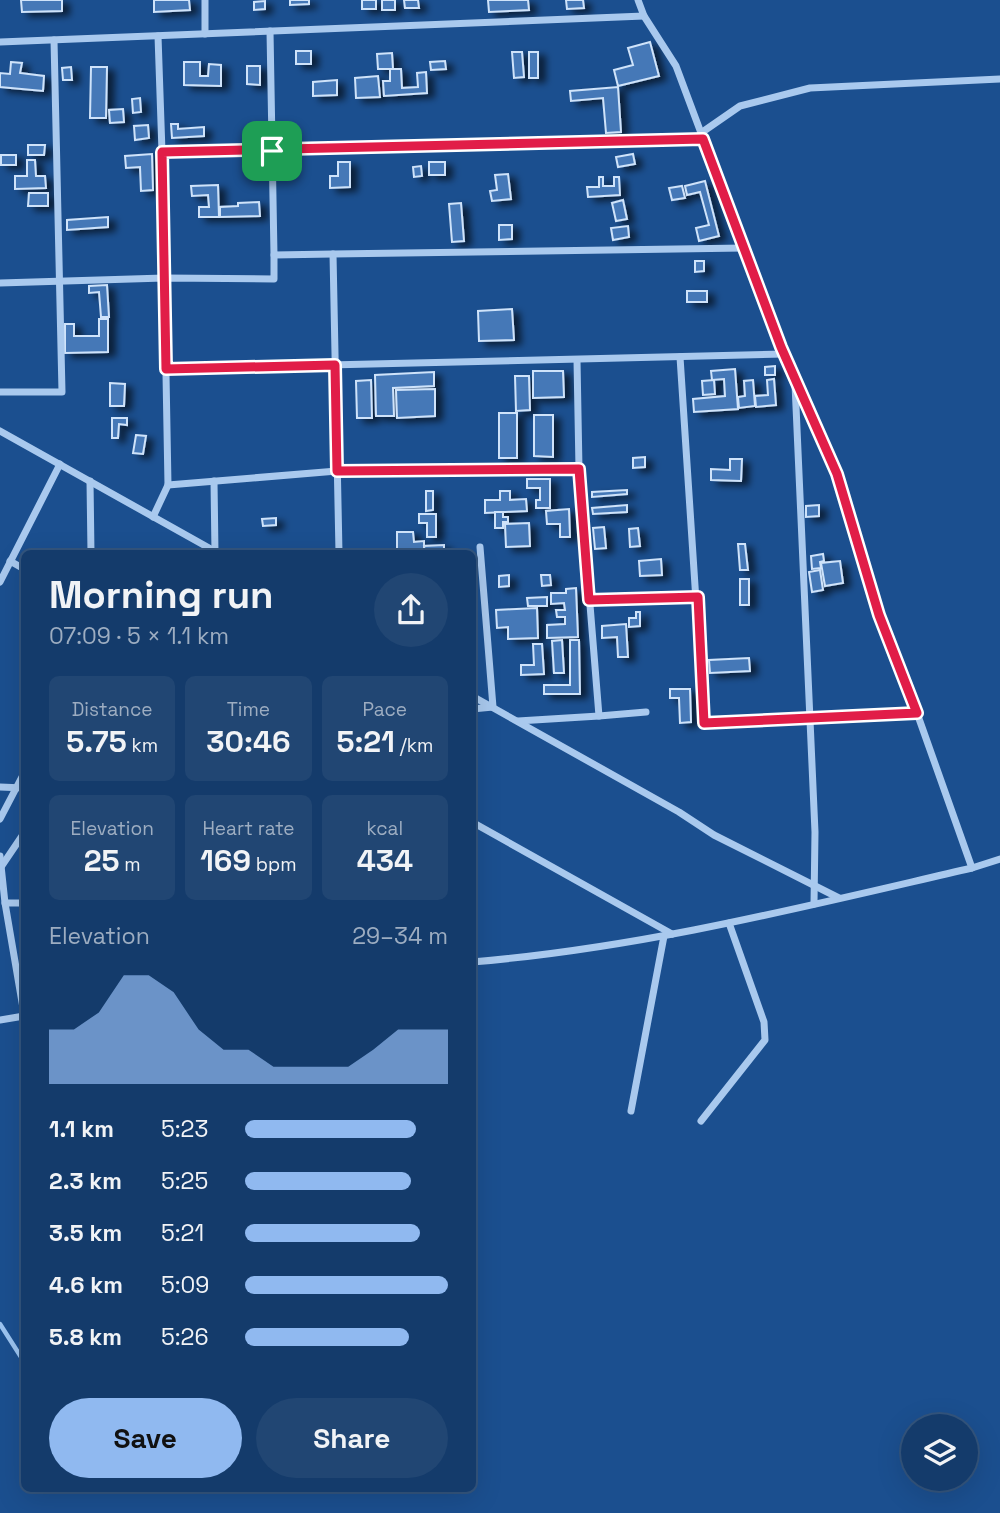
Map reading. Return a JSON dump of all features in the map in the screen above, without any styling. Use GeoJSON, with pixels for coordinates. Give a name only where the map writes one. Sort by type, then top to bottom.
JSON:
{"type":"FeatureCollection","features":[{"type":"Feature","properties":{"kind":"street"},"geometry":{"type":"LineString","coordinates":[[205,0],[205,34]]}},
{"type":"Feature","properties":{"kind":"street"},"geometry":{"type":"LineString","coordinates":[[638,0],[644,16],[676,66],[784,354],[837,474],[879,615],[972,868]]}},
{"type":"Feature","properties":{"kind":"street"},"geometry":{"type":"LineString","coordinates":[[0,42],[644,16]]}},
{"type":"Feature","properties":{"kind":"street"},"geometry":{"type":"LineString","coordinates":[[0,283],[164,278],[274,279],[270,31]]}},
{"type":"Feature","properties":{"kind":"street"},"geometry":{"type":"LineString","coordinates":[[153,517],[168,485],[158,36]]}},
{"type":"Feature","properties":{"kind":"street"},"geometry":{"type":"LineString","coordinates":[[0,392],[62,393],[54,40]]}},
{"type":"Feature","properties":{"kind":"street"},"geometry":{"type":"LineString","coordinates":[[162,152],[272,151],[702,136],[740,106],[810,88],[1000,79]]}},
{"type":"Feature","properties":{"kind":"street"},"geometry":{"type":"LineString","coordinates":[[274,255],[744,248]]}},
{"type":"Feature","properties":{"kind":"street"},"geometry":{"type":"LineString","coordinates":[[333,254],[339,550]]}},
{"type":"Feature","properties":{"kind":"street"},"geometry":{"type":"LineString","coordinates":[[166,369],[784,354]]}},
{"type":"Feature","properties":{"kind":"street"},"geometry":{"type":"LineString","coordinates":[[681,357],[704,723],[917,713]]}},
{"type":"Feature","properties":{"kind":"street"},"geometry":{"type":"LineString","coordinates":[[577,360],[579,469],[598,716]]}},
{"type":"Feature","properties":{"kind":"street"},"geometry":{"type":"LineString","coordinates":[[795,378],[815,832],[814,904]]}},
{"type":"Feature","properties":{"kind":"street"},"geometry":{"type":"LineString","coordinates":[[0,430],[212,550]]}},
{"type":"Feature","properties":{"kind":"street"},"geometry":{"type":"LineString","coordinates":[[0,582],[60,464]]}},
{"type":"Feature","properties":{"kind":"street"},"geometry":{"type":"LineString","coordinates":[[168,485],[337,471],[579,469]]}},
{"type":"Feature","properties":{"kind":"street"},"geometry":{"type":"LineString","coordinates":[[90,481],[91,550]]}},
{"type":"Feature","properties":{"kind":"street"},"geometry":{"type":"LineString","coordinates":[[214,481],[216,550]]}},
{"type":"Feature","properties":{"kind":"street"},"geometry":{"type":"LineString","coordinates":[[480,547],[493,707]]}},
{"type":"Feature","properties":{"kind":"street"},"geometry":{"type":"LineString","coordinates":[[10,561],[21,567]]}},
{"type":"Feature","properties":{"kind":"street"},"geometry":{"type":"LineString","coordinates":[[589,600],[698,597]]}},
{"type":"Feature","properties":{"kind":"street"},"geometry":{"type":"LineString","coordinates":[[476,698],[679,812],[714,835],[839,898]]}},
{"type":"Feature","properties":{"kind":"street"},"geometry":{"type":"LineString","coordinates":[[476,709],[493,707]]}},
{"type":"Feature","properties":{"kind":"street"},"geometry":{"type":"LineString","coordinates":[[517,721],[646,712]]}},
{"type":"Feature","properties":{"kind":"street"},"geometry":{"type":"LineString","coordinates":[[0,787],[20,788]]}},
{"type":"Feature","properties":{"kind":"street"},"geometry":{"type":"LineString","coordinates":[[0,818],[20,788]]}},
{"type":"Feature","properties":{"kind":"street"},"geometry":{"type":"LineString","coordinates":[[476,824],[668,935]]}},
{"type":"Feature","properties":{"kind":"street"},"geometry":{"type":"LineString","coordinates":[[1,867],[21,837]]}},
{"type":"Feature","properties":{"kind":"street"},"geometry":{"type":"LineString","coordinates":[[0,856],[5,904],[21,997]]}},
{"type":"Feature","properties":{"kind":"street"},"geometry":{"type":"LineString","coordinates":[[476,962],[541,956],[668,935],[972,868],[1000,859]]}},
{"type":"Feature","properties":{"kind":"street"},"geometry":{"type":"LineString","coordinates":[[5,904],[21,903]]}},
{"type":"Feature","properties":{"kind":"street"},"geometry":{"type":"LineString","coordinates":[[701,1121],[765,1040],[764,1023],[729,923]]}},
{"type":"Feature","properties":{"kind":"street"},"geometry":{"type":"LineString","coordinates":[[631,1111],[668,935]]}},
{"type":"Feature","properties":{"kind":"street"},"geometry":{"type":"LineString","coordinates":[[0,1020],[21,1016]]}},
{"type":"Feature","properties":{"kind":"building"},"geometry":{"type":"Polygon","coordinates":[[[21,0],[62,0],[62,11],[22,12],[21,0]]]}},
{"type":"Feature","properties":{"kind":"building"},"geometry":{"type":"Polygon","coordinates":[[[154,0],[189,0],[190,10],[154,12],[154,0]]]}},
{"type":"Feature","properties":{"kind":"building"},"geometry":{"type":"Polygon","coordinates":[[[290,0],[309,0],[309,4],[290,5],[290,0]]]}},
{"type":"Feature","properties":{"kind":"building"},"geometry":{"type":"Polygon","coordinates":[[[362,0],[376,0],[376,9],[362,9],[362,0]]]}},
{"type":"Feature","properties":{"kind":"building"},"geometry":{"type":"Polygon","coordinates":[[[382,0],[395,0],[395,10],[382,10],[382,0]]]}},
{"type":"Feature","properties":{"kind":"building"},"geometry":{"type":"Polygon","coordinates":[[[404,0],[418,0],[419,8],[405,8],[404,0]]]}},
{"type":"Feature","properties":{"kind":"building"},"geometry":{"type":"Polygon","coordinates":[[[488,0],[528,0],[529,10],[489,12],[488,0]]]}},
{"type":"Feature","properties":{"kind":"building"},"geometry":{"type":"Polygon","coordinates":[[[566,0],[583,0],[584,8],[567,9],[566,0]]]}},
{"type":"Feature","properties":{"kind":"building"},"geometry":{"type":"Polygon","coordinates":[[[265,1],[265,9],[254,10],[254,2],[265,1]]]}},
{"type":"Feature","properties":{"kind":"building"},"geometry":{"type":"Polygon","coordinates":[[[650,42],[659,76],[618,86],[614,70],[633,65],[628,48],[650,42]]]}},
{"type":"Feature","properties":{"kind":"building"},"geometry":{"type":"Polygon","coordinates":[[[296,51],[311,51],[311,64],[296,64],[296,51]]]}},
{"type":"Feature","properties":{"kind":"building"},"geometry":{"type":"Polygon","coordinates":[[[512,52],[522,52],[524,77],[514,78],[512,52]]]}},
{"type":"Feature","properties":{"kind":"building"},"geometry":{"type":"Polygon","coordinates":[[[529,52],[538,52],[538,78],[529,78],[529,52]]]}},
{"type":"Feature","properties":{"kind":"building"},"geometry":{"type":"Polygon","coordinates":[[[392,53],[393,69],[378,69],[377,54],[392,53]]]}},
{"type":"Feature","properties":{"kind":"building"},"geometry":{"type":"Polygon","coordinates":[[[445,61],[446,69],[431,70],[430,62],[445,61]]]}},
{"type":"Feature","properties":{"kind":"building"},"geometry":{"type":"Polygon","coordinates":[[[11,62],[22,63],[20,73],[44,76],[43,91],[0,87],[0,73],[10,74],[11,62]]]}},
{"type":"Feature","properties":{"kind":"building"},"geometry":{"type":"Polygon","coordinates":[[[184,62],[200,62],[200,76],[208,76],[209,64],[221,65],[221,86],[184,85],[184,62]]]}},
{"type":"Feature","properties":{"kind":"building"},"geometry":{"type":"Polygon","coordinates":[[[247,66],[260,66],[260,85],[247,84],[247,66]]]}},
{"type":"Feature","properties":{"kind":"building"},"geometry":{"type":"Polygon","coordinates":[[[71,67],[72,80],[63,80],[62,68],[71,67]]]}},
{"type":"Feature","properties":{"kind":"building"},"geometry":{"type":"Polygon","coordinates":[[[91,67],[107,67],[106,118],[90,118],[91,67]]]}},
{"type":"Feature","properties":{"kind":"building"},"geometry":{"type":"Polygon","coordinates":[[[390,69],[401,69],[402,88],[418,87],[417,73],[426,72],[427,93],[384,96],[383,81],[390,81],[390,69]]]}},
{"type":"Feature","properties":{"kind":"building"},"geometry":{"type":"Polygon","coordinates":[[[378,76],[380,97],[356,98],[355,78],[378,76]]]}},
{"type":"Feature","properties":{"kind":"building"},"geometry":{"type":"Polygon","coordinates":[[[337,80],[337,95],[313,96],[313,82],[337,80]]]}},
{"type":"Feature","properties":{"kind":"building"},"geometry":{"type":"Polygon","coordinates":[[[618,87],[621,132],[606,133],[603,98],[571,101],[570,91],[618,87]]]}},
{"type":"Feature","properties":{"kind":"building"},"geometry":{"type":"Polygon","coordinates":[[[140,98],[141,112],[133,113],[132,99],[140,98]]]}},
{"type":"Feature","properties":{"kind":"building"},"geometry":{"type":"Polygon","coordinates":[[[123,109],[124,122],[110,123],[109,110],[123,109]]]}},
{"type":"Feature","properties":{"kind":"building"},"geometry":{"type":"Polygon","coordinates":[[[171,124],[178,124],[178,129],[204,127],[204,136],[172,138],[171,124]]]}},
{"type":"Feature","properties":{"kind":"building"},"geometry":{"type":"Polygon","coordinates":[[[148,125],[149,138],[135,140],[134,126],[148,125]]]}},
{"type":"Feature","properties":{"kind":"building"},"geometry":{"type":"Polygon","coordinates":[[[28,145],[45,145],[44,155],[28,155],[28,145]]]}},
{"type":"Feature","properties":{"kind":"building"},"geometry":{"type":"Polygon","coordinates":[[[152,154],[153,190],[141,191],[140,167],[126,168],[125,156],[152,154]]]}},
{"type":"Feature","properties":{"kind":"building"},"geometry":{"type":"Polygon","coordinates":[[[633,154],[635,164],[618,167],[616,157],[633,154]]]}},
{"type":"Feature","properties":{"kind":"building"},"geometry":{"type":"Polygon","coordinates":[[[1,155],[16,155],[16,165],[1,165],[1,155]]]}},
{"type":"Feature","properties":{"kind":"building"},"geometry":{"type":"Polygon","coordinates":[[[27,160],[35,160],[36,176],[45,176],[46,188],[15,189],[15,176],[27,176],[27,160]]]}},
{"type":"Feature","properties":{"kind":"building"},"geometry":{"type":"Polygon","coordinates":[[[338,162],[350,162],[350,187],[330,188],[330,176],[338,176],[338,162]]]}},
{"type":"Feature","properties":{"kind":"building"},"geometry":{"type":"Polygon","coordinates":[[[429,162],[445,162],[445,175],[429,175],[429,162]]]}},
{"type":"Feature","properties":{"kind":"building"},"geometry":{"type":"Polygon","coordinates":[[[421,166],[422,176],[414,177],[413,167],[421,166]]]}},
{"type":"Feature","properties":{"kind":"building"},"geometry":{"type":"Polygon","coordinates":[[[508,174],[511,199],[492,201],[490,191],[497,190],[495,175],[508,174]]]}},
{"type":"Feature","properties":{"kind":"building"},"geometry":{"type":"Polygon","coordinates":[[[599,177],[603,177],[603,186],[614,186],[614,177],[619,177],[620,195],[588,197],[587,187],[599,187],[599,177]]]}},
{"type":"Feature","properties":{"kind":"building"},"geometry":{"type":"Polygon","coordinates":[[[705,181],[719,236],[699,241],[696,228],[709,225],[700,192],[687,195],[685,186],[705,181]]]}},
{"type":"Feature","properties":{"kind":"building"},"geometry":{"type":"Polygon","coordinates":[[[218,185],[219,217],[199,217],[199,207],[209,207],[208,195],[192,196],[191,186],[218,185]]]}},
{"type":"Feature","properties":{"kind":"building"},"geometry":{"type":"Polygon","coordinates":[[[682,186],[685,198],[672,200],[669,188],[682,186]]]}},
{"type":"Feature","properties":{"kind":"building"},"geometry":{"type":"Polygon","coordinates":[[[29,193],[48,193],[48,206],[28,206],[29,193]]]}},
{"type":"Feature","properties":{"kind":"building"},"geometry":{"type":"Polygon","coordinates":[[[623,200],[627,219],[616,221],[612,203],[623,200]]]}},
{"type":"Feature","properties":{"kind":"building"},"geometry":{"type":"Polygon","coordinates":[[[259,202],[260,216],[220,217],[220,207],[259,202]]]}},
{"type":"Feature","properties":{"kind":"building"},"geometry":{"type":"Polygon","coordinates":[[[461,203],[464,241],[452,242],[449,204],[461,203]]]}},
{"type":"Feature","properties":{"kind":"building"},"geometry":{"type":"Polygon","coordinates":[[[108,217],[108,227],[67,230],[67,220],[108,217]]]}},
{"type":"Feature","properties":{"kind":"building"},"geometry":{"type":"Polygon","coordinates":[[[499,225],[512,225],[512,239],[499,240],[499,225]]]}},
{"type":"Feature","properties":{"kind":"building"},"geometry":{"type":"Polygon","coordinates":[[[628,226],[629,237],[613,240],[611,228],[628,226]]]}},
{"type":"Feature","properties":{"kind":"building"},"geometry":{"type":"Polygon","coordinates":[[[695,261],[704,261],[704,271],[695,272],[695,261]]]}},
{"type":"Feature","properties":{"kind":"building"},"geometry":{"type":"Polygon","coordinates":[[[107,285],[109,317],[101,317],[99,292],[89,293],[89,286],[107,285]]]}},
{"type":"Feature","properties":{"kind":"building"},"geometry":{"type":"Polygon","coordinates":[[[687,291],[707,291],[707,302],[687,302],[687,291]]]}},
{"type":"Feature","properties":{"kind":"building"},"geometry":{"type":"Polygon","coordinates":[[[512,309],[514,340],[479,341],[478,311],[512,309]]]}},
{"type":"Feature","properties":{"kind":"building"},"geometry":{"type":"Polygon","coordinates":[[[99,319],[108,319],[108,352],[65,353],[65,324],[74,324],[74,336],[99,336],[99,319]]]}},
{"type":"Feature","properties":{"kind":"building"},"geometry":{"type":"Polygon","coordinates":[[[775,366],[775,375],[765,375],[765,367],[775,366]]]}},
{"type":"Feature","properties":{"kind":"building"},"geometry":{"type":"Polygon","coordinates":[[[735,369],[738,409],[694,412],[693,399],[725,396],[724,379],[712,380],[711,371],[735,369]]]}},
{"type":"Feature","properties":{"kind":"building"},"geometry":{"type":"Polygon","coordinates":[[[533,371],[563,371],[564,397],[533,398],[533,371]]]}},
{"type":"Feature","properties":{"kind":"building"},"geometry":{"type":"Polygon","coordinates":[[[434,372],[434,386],[393,388],[394,416],[376,416],[375,375],[434,372]]]}},
{"type":"Feature","properties":{"kind":"building"},"geometry":{"type":"Polygon","coordinates":[[[515,376],[529,376],[530,410],[516,411],[515,376]]]}},
{"type":"Feature","properties":{"kind":"building"},"geometry":{"type":"Polygon","coordinates":[[[774,379],[776,405],[756,407],[755,396],[768,395],[767,380],[774,379]]]}},
{"type":"Feature","properties":{"kind":"building"},"geometry":{"type":"Polygon","coordinates":[[[371,380],[372,418],[357,418],[356,381],[371,380]]]}},
{"type":"Feature","properties":{"kind":"building"},"geometry":{"type":"Polygon","coordinates":[[[714,380],[715,394],[703,395],[702,381],[714,380]]]}},
{"type":"Feature","properties":{"kind":"building"},"geometry":{"type":"Polygon","coordinates":[[[753,380],[755,406],[739,408],[738,397],[745,396],[744,381],[753,380]]]}},
{"type":"Feature","properties":{"kind":"building"},"geometry":{"type":"Polygon","coordinates":[[[110,383],[125,384],[124,406],[110,406],[110,383]]]}},
{"type":"Feature","properties":{"kind":"building"},"geometry":{"type":"Polygon","coordinates":[[[435,389],[435,416],[397,418],[396,390],[435,389]]]}},
{"type":"Feature","properties":{"kind":"building"},"geometry":{"type":"Polygon","coordinates":[[[499,413],[517,413],[517,458],[499,458],[499,413]]]}},
{"type":"Feature","properties":{"kind":"building"},"geometry":{"type":"Polygon","coordinates":[[[534,415],[553,415],[553,457],[534,456],[534,415]]]}},
{"type":"Feature","properties":{"kind":"building"},"geometry":{"type":"Polygon","coordinates":[[[112,418],[127,418],[127,425],[119,424],[118,438],[112,438],[112,418]]]}},
{"type":"Feature","properties":{"kind":"building"},"geometry":{"type":"Polygon","coordinates":[[[136,435],[146,436],[143,454],[133,453],[136,435]]]}},
{"type":"Feature","properties":{"kind":"building"},"geometry":{"type":"Polygon","coordinates":[[[645,457],[645,467],[633,468],[633,458],[645,457]]]}},
{"type":"Feature","properties":{"kind":"building"},"geometry":{"type":"Polygon","coordinates":[[[730,459],[742,459],[741,481],[711,480],[711,469],[730,470],[730,459]]]}},
{"type":"Feature","properties":{"kind":"building"},"geometry":{"type":"Polygon","coordinates":[[[527,479],[550,479],[550,508],[536,508],[536,500],[540,500],[540,488],[527,488],[527,479]]]}},
{"type":"Feature","properties":{"kind":"building"},"geometry":{"type":"Polygon","coordinates":[[[627,490],[627,494],[592,497],[592,492],[627,490]]]}},
{"type":"Feature","properties":{"kind":"building"},"geometry":{"type":"Polygon","coordinates":[[[426,491],[433,491],[433,510],[426,511],[426,491]]]}},
{"type":"Feature","properties":{"kind":"building"},"geometry":{"type":"Polygon","coordinates":[[[500,491],[510,491],[510,500],[526,499],[527,511],[485,513],[485,500],[500,500],[500,491]]]}},
{"type":"Feature","properties":{"kind":"building"},"geometry":{"type":"Polygon","coordinates":[[[627,505],[627,512],[593,514],[592,508],[627,505]]]}},
{"type":"Feature","properties":{"kind":"building"},"geometry":{"type":"Polygon","coordinates":[[[819,505],[819,516],[806,517],[806,506],[819,505]]]}},
{"type":"Feature","properties":{"kind":"building"},"geometry":{"type":"Polygon","coordinates":[[[569,509],[570,537],[560,537],[560,524],[547,524],[546,511],[569,509]]]}},
{"type":"Feature","properties":{"kind":"building"},"geometry":{"type":"Polygon","coordinates":[[[495,512],[503,512],[503,517],[508,517],[508,522],[503,522],[503,528],[495,528],[495,512]]]}},
{"type":"Feature","properties":{"kind":"building"},"geometry":{"type":"Polygon","coordinates":[[[419,514],[436,514],[436,537],[427,537],[427,523],[419,523],[419,514]]]}},
{"type":"Feature","properties":{"kind":"building"},"geometry":{"type":"Polygon","coordinates":[[[276,518],[276,525],[263,526],[262,519],[276,518]]]}},
{"type":"Feature","properties":{"kind":"building"},"geometry":{"type":"Polygon","coordinates":[[[529,523],[530,546],[506,547],[505,524],[529,523]]]}},
{"type":"Feature","properties":{"kind":"building"},"geometry":{"type":"Polygon","coordinates":[[[604,527],[606,548],[595,549],[593,528],[604,527]]]}},
{"type":"Feature","properties":{"kind":"building"},"geometry":{"type":"Polygon","coordinates":[[[638,528],[640,546],[630,547],[629,529],[638,528]]]}},
{"type":"Feature","properties":{"kind":"building"},"geometry":{"type":"Polygon","coordinates":[[[397,532],[413,532],[414,542],[424,541],[424,550],[397,550],[397,532]]]}},
{"type":"Feature","properties":{"kind":"building"},"geometry":{"type":"Polygon","coordinates":[[[738,544],[745,544],[748,570],[740,570],[738,544]]]}},
{"type":"Feature","properties":{"kind":"building"},"geometry":{"type":"Polygon","coordinates":[[[444,545],[444,550],[425,550],[424,546],[444,545]]]}},
{"type":"Feature","properties":{"kind":"building"},"geometry":{"type":"Polygon","coordinates":[[[823,554],[821,568],[812,569],[811,556],[823,554]]]}},
{"type":"Feature","properties":{"kind":"building"},"geometry":{"type":"Polygon","coordinates":[[[661,559],[662,575],[640,576],[639,561],[661,559]]]}},
{"type":"Feature","properties":{"kind":"building"},"geometry":{"type":"Polygon","coordinates":[[[840,561],[843,583],[825,586],[821,563],[840,561]]]}},
{"type":"Feature","properties":{"kind":"building"},"geometry":{"type":"Polygon","coordinates":[[[820,570],[823,590],[812,592],[809,572],[820,570]]]}},
{"type":"Feature","properties":{"kind":"building"},"geometry":{"type":"Polygon","coordinates":[[[509,575],[509,586],[499,587],[499,576],[509,575]]]}},
{"type":"Feature","properties":{"kind":"building"},"geometry":{"type":"Polygon","coordinates":[[[541,575],[550,575],[551,585],[542,586],[541,575]]]}},
{"type":"Feature","properties":{"kind":"building"},"geometry":{"type":"Polygon","coordinates":[[[740,579],[749,579],[749,605],[740,605],[740,579]]]}},
{"type":"Feature","properties":{"kind":"building"},"geometry":{"type":"Polygon","coordinates":[[[576,588],[578,637],[547,638],[547,625],[565,624],[565,617],[557,617],[556,610],[565,610],[564,603],[551,604],[551,593],[566,593],[566,589],[576,588]]]}},
{"type":"Feature","properties":{"kind":"building"},"geometry":{"type":"Polygon","coordinates":[[[547,597],[547,606],[528,606],[527,598],[547,597]]]}},
{"type":"Feature","properties":{"kind":"building"},"geometry":{"type":"Polygon","coordinates":[[[537,608],[538,638],[508,639],[508,627],[497,628],[496,610],[537,608]]]}},
{"type":"Feature","properties":{"kind":"building"},"geometry":{"type":"Polygon","coordinates":[[[636,612],[640,612],[640,626],[629,627],[629,618],[636,618],[636,612]]]}},
{"type":"Feature","properties":{"kind":"building"},"geometry":{"type":"Polygon","coordinates":[[[626,624],[628,657],[618,657],[617,637],[602,638],[602,626],[626,624]]]}},
{"type":"Feature","properties":{"kind":"building"},"geometry":{"type":"Polygon","coordinates":[[[562,640],[564,673],[554,673],[552,641],[562,640]]]}},
{"type":"Feature","properties":{"kind":"building"},"geometry":{"type":"Polygon","coordinates":[[[570,640],[579,640],[580,694],[544,694],[544,685],[570,685],[570,640]]]}},
{"type":"Feature","properties":{"kind":"building"},"geometry":{"type":"Polygon","coordinates":[[[533,644],[542,644],[544,674],[521,675],[521,665],[534,665],[533,644]]]}},
{"type":"Feature","properties":{"kind":"building"},"geometry":{"type":"Polygon","coordinates":[[[749,658],[750,671],[710,673],[709,660],[749,658]]]}},
{"type":"Feature","properties":{"kind":"building"},"geometry":{"type":"Polygon","coordinates":[[[670,689],[690,689],[691,722],[680,723],[679,698],[670,698],[670,689]]]}},
{"type":"Feature","properties":{"kind":"waterway"},"geometry":{"type":"LineString","coordinates":[[0,1324],[21,1357]]}},
{"type":"Feature","properties":{"kind":"route"},"geometry":{"type":"LineString","coordinates":[[703,139],[781,347],[837,474],[879,615],[917,713],[704,723],[698,597],[589,600],[579,469],[337,471],[335,365],[166,369],[162,152],[272,151],[703,139]]}}]}
